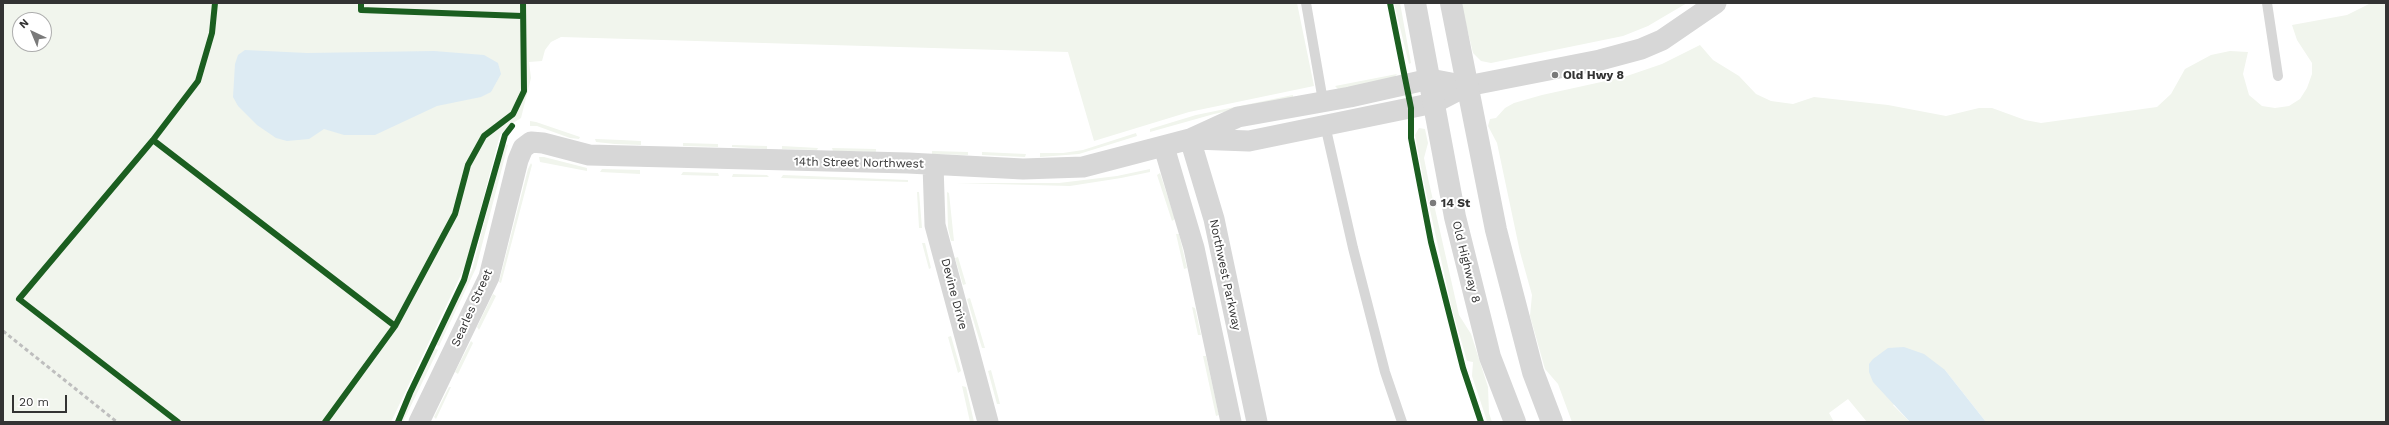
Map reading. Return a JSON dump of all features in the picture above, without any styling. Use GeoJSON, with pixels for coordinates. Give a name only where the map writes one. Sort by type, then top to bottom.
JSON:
{"type":"FeatureCollection","features":[{"type":"Feature","properties":{"kind":"street","name":"Old Highway 8"},"geometry":{"type":"LineString","coordinates":[[1415,3],[1461,241],[1490,357],[1515,422]]}},
{"type":"Feature","properties":{"kind":"street"},"geometry":{"type":"LineString","coordinates":[[1451,3],[1496,230],[1534,372],[1552,422]]}},
{"type":"Feature","properties":{"kind":"street","name":"14th Street Northwest"},"geometry":{"type":"LineString","coordinates":[[1190,139],[1249,141],[1434,103],[1467,86],[1600,60],[1641,49],[1681,29],[1716,3]]}},
{"type":"Feature","properties":{"kind":"street","name":"14th Street Northwest"},"geometry":{"type":"LineString","coordinates":[[527,145],[531,142],[543,143],[589,155],[1023,169],[1083,167],[1190,139],[1238,116],[1324,101],[1430,79],[1467,86]]}},
{"type":"Feature","properties":{"kind":"street"},"geometry":{"type":"LineString","coordinates":[[1324,101],[1325,125]]}},
{"type":"Feature","properties":{"kind":"street","name":"Northwest Parkway"},"geometry":{"type":"LineString","coordinates":[[1164,147],[1194,248],[1230,419],[1256,417],[1214,219],[1190,139]]}},
{"type":"Feature","properties":{"kind":"street","name":"Searles Street"},"geometry":{"type":"LineString","coordinates":[[419,422],[489,277],[518,160],[521,152],[527,145]]}},
{"type":"Feature","properties":{"kind":"street","name":"Devine Drive"},"geometry":{"type":"LineString","coordinates":[[933,165],[935,225],[988,422]]}},
{"type":"Feature","properties":{"kind":"lane"},"geometry":{"type":"LineString","coordinates":[[1306,3],[1324,101]]}},
{"type":"Feature","properties":{"kind":"lane"},"geometry":{"type":"LineString","coordinates":[[2267,3],[2278,76]]}},
{"type":"Feature","properties":{"kind":"lane"},"geometry":{"type":"LineString","coordinates":[[1325,125],[1385,372],[1402,422]]}},
{"type":"Feature","properties":{"kind":"shaded area"},"geometry":{"type":"Polygon","coordinates":[[[3,3],[1297,3],[1314,86],[1189,112],[1094,141],[1068,52],[561,37],[551,42],[545,50],[542,61],[529,62],[531,78],[521,118],[510,125],[500,135],[466,264],[391,422],[3,422],[3,3]]]}},
{"type":"Feature","properties":{"kind":"shaded area"},"geometry":{"type":"Polygon","coordinates":[[[1394,3],[1400,3],[1411,63],[1409,64],[1394,3]]]}},
{"type":"Feature","properties":{"kind":"shaded area"},"geometry":{"type":"Polygon","coordinates":[[[1461,3],[1687,3],[1648,26],[1623,36],[1491,63],[1481,61],[1473,53],[1461,3]]]}},
{"type":"Feature","properties":{"kind":"shaded area"},"geometry":{"type":"Polygon","coordinates":[[[2371,3],[2386,3],[2386,422],[1986,422],[1945,370],[1893,405],[1910,422],[1867,422],[1848,399],[1829,413],[1834,422],[1572,422],[1558,384],[1545,369],[1530,316],[1532,295],[1520,252],[1497,143],[1488,126],[1490,119],[1496,118],[1505,108],[1514,103],[1542,95],[1624,77],[1662,64],[1700,45],[1713,60],[1739,76],[1756,94],[1771,101],[1793,104],[1814,97],[1888,105],[1946,116],[1979,108],[1992,108],[2025,120],[2041,123],[2157,107],[2171,94],[2185,69],[2211,55],[2230,51],[2248,52],[2243,74],[2249,95],[2262,106],[2275,108],[2289,106],[2300,99],[2307,88],[2312,74],[2312,63],[2297,40],[2292,25],[2347,15],[2371,3]]]}},
{"type":"Feature","properties":{"kind":"shaded area"},"geometry":{"type":"Polygon","coordinates":[[[245,50],[307,53],[434,51],[484,55],[498,63],[501,74],[491,92],[481,97],[437,106],[375,135],[344,135],[324,129],[309,139],[287,141],[276,138],[257,125],[238,106],[233,97],[235,64],[238,55],[245,50]]]}},
{"type":"Feature","properties":{"kind":"shaded area"},"geometry":{"type":"Polygon","coordinates":[[[1397,74],[1394,78],[1338,89],[1335,86],[1397,74]]]}},
{"type":"Feature","properties":{"kind":"shaded area"},"geometry":{"type":"Polygon","coordinates":[[[1293,95],[1293,98],[1214,114],[1150,132],[1150,129],[1196,115],[1293,95]]]}},
{"type":"Feature","properties":{"kind":"shaded area"},"geometry":{"type":"Polygon","coordinates":[[[530,121],[580,137],[579,139],[570,138],[537,126],[530,126],[530,121]]]}},
{"type":"Feature","properties":{"kind":"shaded area"},"geometry":{"type":"Polygon","coordinates":[[[1419,128],[1425,129],[1428,143],[1424,158],[1459,315],[1471,334],[1488,387],[1489,413],[1492,422],[1487,422],[1472,376],[1473,362],[1467,361],[1452,309],[1415,135],[1419,128]]]}},
{"type":"Feature","properties":{"kind":"shaded area"},"geometry":{"type":"Polygon","coordinates":[[[1136,133],[1137,136],[1079,154],[1040,157],[1040,153],[1063,153],[1083,150],[1136,133]]]}},
{"type":"Feature","properties":{"kind":"shaded area"},"geometry":{"type":"Polygon","coordinates":[[[595,139],[641,141],[641,145],[596,142],[595,139]]]}},
{"type":"Feature","properties":{"kind":"shaded area"},"geometry":{"type":"Polygon","coordinates":[[[683,143],[718,144],[718,147],[683,146],[683,143]]]}},
{"type":"Feature","properties":{"kind":"shaded area"},"geometry":{"type":"Polygon","coordinates":[[[504,144],[508,145],[476,268],[439,346],[436,345],[472,270],[504,144]]]}},
{"type":"Feature","properties":{"kind":"shaded area"},"geometry":{"type":"Polygon","coordinates":[[[732,145],[767,146],[767,149],[732,147],[732,145]]]}},
{"type":"Feature","properties":{"kind":"shaded area"},"geometry":{"type":"Polygon","coordinates":[[[782,146],[818,148],[817,150],[782,149],[782,146]]]}},
{"type":"Feature","properties":{"kind":"shaded area"},"geometry":{"type":"Polygon","coordinates":[[[832,148],[876,149],[876,152],[833,151],[832,148]]]}},
{"type":"Feature","properties":{"kind":"shaded area"},"geometry":{"type":"Polygon","coordinates":[[[932,151],[968,152],[968,155],[932,154],[932,151]]]}},
{"type":"Feature","properties":{"kind":"shaded area"},"geometry":{"type":"Polygon","coordinates":[[[982,152],[1026,154],[1025,157],[982,155],[982,152]]]}},
{"type":"Feature","properties":{"kind":"shaded area"},"geometry":{"type":"Polygon","coordinates":[[[539,157],[587,168],[587,171],[540,162],[539,157]]]}},
{"type":"Feature","properties":{"kind":"shaded area"},"geometry":{"type":"Polygon","coordinates":[[[531,163],[532,165],[501,283],[499,282],[528,169],[531,163]]]}},
{"type":"Feature","properties":{"kind":"shaded area"},"geometry":{"type":"Polygon","coordinates":[[[602,169],[640,170],[640,174],[600,172],[602,169]]]}},
{"type":"Feature","properties":{"kind":"shaded area"},"geometry":{"type":"Polygon","coordinates":[[[1150,169],[1150,172],[1070,186],[955,183],[1059,183],[1117,176],[1150,169]]]}},
{"type":"Feature","properties":{"kind":"shaded area"},"geometry":{"type":"Polygon","coordinates":[[[683,172],[718,173],[719,176],[681,175],[683,172]]]}},
{"type":"Feature","properties":{"kind":"shaded area"},"geometry":{"type":"Polygon","coordinates":[[[1160,173],[1175,219],[1172,221],[1157,175],[1160,173]]]}},
{"type":"Feature","properties":{"kind":"shaded area"},"geometry":{"type":"Polygon","coordinates":[[[733,174],[767,175],[769,177],[732,177],[733,174]]]}},
{"type":"Feature","properties":{"kind":"shaded area"},"geometry":{"type":"Polygon","coordinates":[[[783,175],[908,180],[908,182],[781,178],[783,175]]]}},
{"type":"Feature","properties":{"kind":"shaded area"},"geometry":{"type":"Polygon","coordinates":[[[917,192],[919,192],[922,228],[919,228],[917,192]]]}},
{"type":"Feature","properties":{"kind":"shaded area"},"geometry":{"type":"Polygon","coordinates":[[[947,192],[949,193],[954,241],[951,241],[948,228],[947,192]]]}},
{"type":"Feature","properties":{"kind":"shaded area"},"geometry":{"type":"Polygon","coordinates":[[[1176,234],[1179,234],[1187,268],[1184,269],[1176,234]]]}},
{"type":"Feature","properties":{"kind":"shaded area"},"geometry":{"type":"Polygon","coordinates":[[[922,243],[925,243],[931,268],[929,269],[922,243]]]}},
{"type":"Feature","properties":{"kind":"shaded area"},"geometry":{"type":"Polygon","coordinates":[[[958,257],[966,284],[963,285],[955,258],[958,257]]]}},
{"type":"Feature","properties":{"kind":"shaded area"},"geometry":{"type":"Polygon","coordinates":[[[493,294],[496,296],[479,330],[477,327],[493,294]]]}},
{"type":"Feature","properties":{"kind":"shaded area"},"geometry":{"type":"Polygon","coordinates":[[[970,298],[985,348],[982,348],[967,299],[970,298]]]}},
{"type":"Feature","properties":{"kind":"shaded area"},"geometry":{"type":"Polygon","coordinates":[[[1192,307],[1195,308],[1201,335],[1198,335],[1192,307]]]}},
{"type":"Feature","properties":{"kind":"shaded area"},"geometry":{"type":"Polygon","coordinates":[[[951,336],[961,371],[958,373],[948,337],[951,336]]]}},
{"type":"Feature","properties":{"kind":"shaded area"},"geometry":{"type":"Polygon","coordinates":[[[471,341],[473,343],[458,374],[455,372],[471,341]]]}},
{"type":"Feature","properties":{"kind":"shaded area"},"geometry":{"type":"Polygon","coordinates":[[[1904,347],[1924,354],[1945,370],[1986,422],[1910,422],[1873,382],[1869,372],[1869,364],[1873,359],[1888,348],[1904,347]]]}},
{"type":"Feature","properties":{"kind":"shaded area"},"geometry":{"type":"Polygon","coordinates":[[[434,348],[438,350],[403,422],[400,422],[434,348]]]}},
{"type":"Feature","properties":{"kind":"shaded area"},"geometry":{"type":"Polygon","coordinates":[[[1203,356],[1206,356],[1219,415],[1216,416],[1203,356]]]}},
{"type":"Feature","properties":{"kind":"shaded area"},"geometry":{"type":"Polygon","coordinates":[[[991,370],[1000,404],[997,404],[988,371],[991,370]]]}},
{"type":"Feature","properties":{"kind":"shaded area"},"geometry":{"type":"Polygon","coordinates":[[[962,386],[966,387],[974,422],[970,422],[962,386]]]}},
{"type":"Feature","properties":{"kind":"shaded area"},"geometry":{"type":"Polygon","coordinates":[[[449,387],[451,387],[436,419],[434,417],[449,387]]]}},
{"type":"Feature","properties":{"kind":"railway"},"geometry":{"type":"LineString","coordinates":[[3,331],[117,422]]}},
{"type":"Feature","properties":{"kind":"cycle path"},"geometry":{"type":"LineString","coordinates":[[178,422],[19,299],[153,140],[198,81],[212,33],[215,3]]}},
{"type":"Feature","properties":{"kind":"cycle path"},"geometry":{"type":"LineString","coordinates":[[361,3],[361,10],[522,16]]}},
{"type":"Feature","properties":{"kind":"cycle path"},"geometry":{"type":"LineString","coordinates":[[325,422],[395,326],[455,214],[468,165],[484,136],[513,114],[524,91],[523,3]]}},
{"type":"Feature","properties":{"kind":"cycle path"},"geometry":{"type":"LineString","coordinates":[[1390,3],[1411,108],[1411,138],[1431,242],[1463,368],[1481,422]]}},
{"type":"Feature","properties":{"kind":"cycle path"},"geometry":{"type":"LineString","coordinates":[[398,422],[410,393],[464,280],[505,135],[512,126]]}},
{"type":"Feature","properties":{"kind":"cycle path"},"geometry":{"type":"LineString","coordinates":[[153,140],[395,326]]}},
{"type":"Feature","properties":{"kind":"place","name":"Old Hwy 8"},"geometry":{"type":"Point","coordinates":[1555,75]}},
{"type":"Feature","properties":{"kind":"place","name":"14 St"},"geometry":{"type":"Point","coordinates":[1433,203]}}]}
